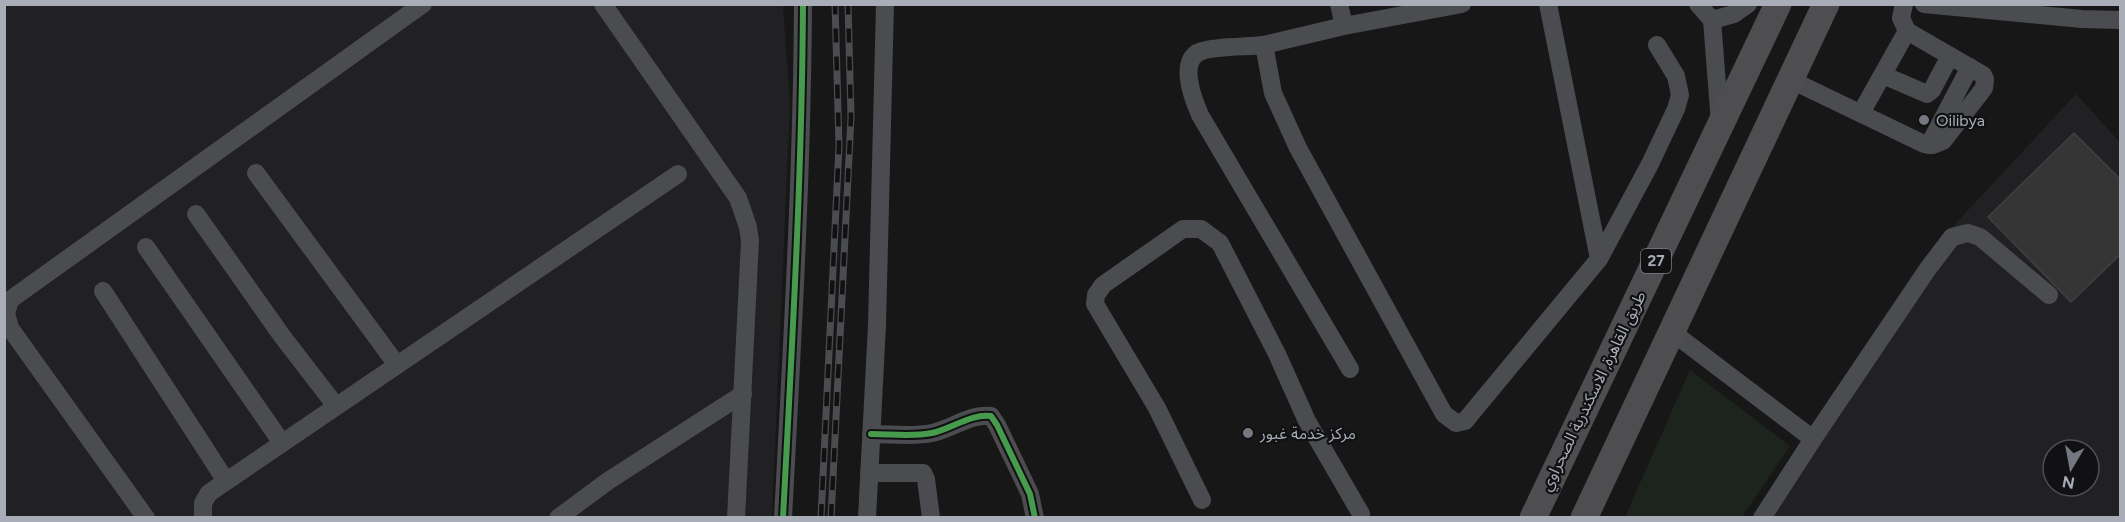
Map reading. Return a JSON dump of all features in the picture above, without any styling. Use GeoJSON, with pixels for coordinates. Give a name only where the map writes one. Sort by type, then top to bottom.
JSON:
{"type":"FeatureCollection","features":[{"type":"Feature","properties":{"kind":"highway","name":"طريق القاهرة, الاسكندرية الصحراوي"},"geometry":{"type":"LineString","coordinates":[[1533,518],[1778,4]]}},
{"type":"Feature","properties":{"kind":"highway"},"geometry":{"type":"LineString","coordinates":[[1584,518],[1826,4]]}},
{"type":"Feature","properties":{"kind":"street"},"geometry":{"type":"LineString","coordinates":[[146,518],[10,328],[6,313],[10,300],[423,4]]}},
{"type":"Feature","properties":{"kind":"street"},"geometry":{"type":"LineString","coordinates":[[603,4],[738,198],[748,227],[750,241],[736,518]]}},
{"type":"Feature","properties":{"kind":"street"},"geometry":{"type":"LineString","coordinates":[[783,518],[798,253],[803,4]]}},
{"type":"Feature","properties":{"kind":"street"},"geometry":{"type":"LineString","coordinates":[[867,518],[877,325],[885,4]]}},
{"type":"Feature","properties":{"kind":"street"},"geometry":{"type":"LineString","coordinates":[[1339,4],[1344,26]]}},
{"type":"Feature","properties":{"kind":"street"},"geometry":{"type":"LineString","coordinates":[[1350,369],[1200,115],[1193,100],[1188,71],[1192,58],[1200,51],[1264,45],[1344,26],[1462,4]]}},
{"type":"Feature","properties":{"kind":"street"},"geometry":{"type":"LineString","coordinates":[[1548,4],[1599,259]]}},
{"type":"Feature","properties":{"kind":"street"},"geometry":{"type":"LineString","coordinates":[[1698,4],[1712,21],[1720,127]]}},
{"type":"Feature","properties":{"kind":"street"},"geometry":{"type":"LineString","coordinates":[[1712,21],[1734,14],[1748,4]]}},
{"type":"Feature","properties":{"kind":"street"},"geometry":{"type":"LineString","coordinates":[[1791,80],[1929,145],[1943,141],[1984,88],[1985,79],[1983,75],[1907,31],[1900,12],[1904,4]]}},
{"type":"Feature","properties":{"kind":"street"},"geometry":{"type":"LineString","coordinates":[[1924,4],[2082,19],[2121,20]]}},
{"type":"Feature","properties":{"kind":"street"},"geometry":{"type":"LineString","coordinates":[[1861,113],[1907,31]]}},
{"type":"Feature","properties":{"kind":"street"},"geometry":{"type":"LineString","coordinates":[[1264,45],[1273,93],[1298,148],[1444,414],[1456,423],[1465,421],[1599,259],[1650,164],[1676,110],[1680,95],[1676,76],[1658,45]]}},
{"type":"Feature","properties":{"kind":"street"},"geometry":{"type":"LineString","coordinates":[[1883,75],[1927,94],[1932,90],[1950,56]]}},
{"type":"Feature","properties":{"kind":"street"},"geometry":{"type":"LineString","coordinates":[[256,173],[397,365]]}},
{"type":"Feature","properties":{"kind":"street"},"geometry":{"type":"LineString","coordinates":[[203,518],[203,503],[209,493],[678,174]]}},
{"type":"Feature","properties":{"kind":"street"},"geometry":{"type":"LineString","coordinates":[[196,214],[282,336],[336,406]]}},
{"type":"Feature","properties":{"kind":"street"},"geometry":{"type":"LineString","coordinates":[[1202,500],[1157,408],[1095,304],[1096,295],[1103,285],[1183,229],[1201,228],[1220,243],[1307,421],[1359,516]]}},
{"type":"Feature","properties":{"kind":"street"},"geometry":{"type":"LineString","coordinates":[[1762,518],[1926,270],[1952,237],[1968,233],[1980,237],[2049,295]]}},
{"type":"Feature","properties":{"kind":"street"},"geometry":{"type":"LineString","coordinates":[[146,247],[282,443]]}},
{"type":"Feature","properties":{"kind":"street"},"geometry":{"type":"LineString","coordinates":[[103,291],[226,481]]}},
{"type":"Feature","properties":{"kind":"street"},"geometry":{"type":"LineString","coordinates":[[1672,332],[1813,439]]}},
{"type":"Feature","properties":{"kind":"street"},"geometry":{"type":"LineString","coordinates":[[558,518],[608,481],[743,394]]}},
{"type":"Feature","properties":{"kind":"street"},"geometry":{"type":"LineString","coordinates":[[871,434],[930,434],[977,417],[991,416],[1029,494],[1035,518]]}},
{"type":"Feature","properties":{"kind":"street"},"geometry":{"type":"LineString","coordinates":[[869,473],[923,473],[926,479],[931,518]]}},
{"type":"Feature","properties":{"kind":"shaded area"},"geometry":{"type":"Polygon","coordinates":[[[4,5],[783,5],[790,105],[772,517],[5,517],[4,5]]]}},
{"type":"Feature","properties":{"kind":"shaded area"},"geometry":{"type":"Polygon","coordinates":[[[2076,94],[2120,142],[2120,517],[1752,518],[1944,236],[2076,94]]]}},
{"type":"Feature","properties":{"kind":"shaded area"},"geometry":{"type":"Polygon","coordinates":[[[1690,370],[1790,446],[1742,517],[1625,517],[1690,370]]]}},
{"type":"Feature","properties":{"kind":"building"},"geometry":{"type":"Polygon","coordinates":[[[2074,133],[2121,180],[2121,254],[2071,302],[1988,217],[2074,133]]]}},
{"type":"Feature","properties":{"kind":"railway"},"geometry":{"type":"LineString","coordinates":[[821,518],[839,146],[835,4]]}},
{"type":"Feature","properties":{"kind":"railway"},"geometry":{"type":"LineString","coordinates":[[831,518],[851,117],[848,4]]}},
{"type":"Feature","properties":{"kind":"cycle path"},"geometry":{"type":"LineString","coordinates":[[783,518],[799,197],[803,4]]}},
{"type":"Feature","properties":{"kind":"cycle path"},"geometry":{"type":"LineString","coordinates":[[871,434],[925,434],[976,417],[991,416],[1030,494],[1035,518]]}},
{"type":"Feature","properties":{"kind":"place","name":"Oilibya"},"geometry":{"type":"Point","coordinates":[1924,120]}},
{"type":"Feature","properties":{"kind":"place","name":"مركز خدمة غبور"},"geometry":{"type":"Point","coordinates":[1248,433]}}]}
